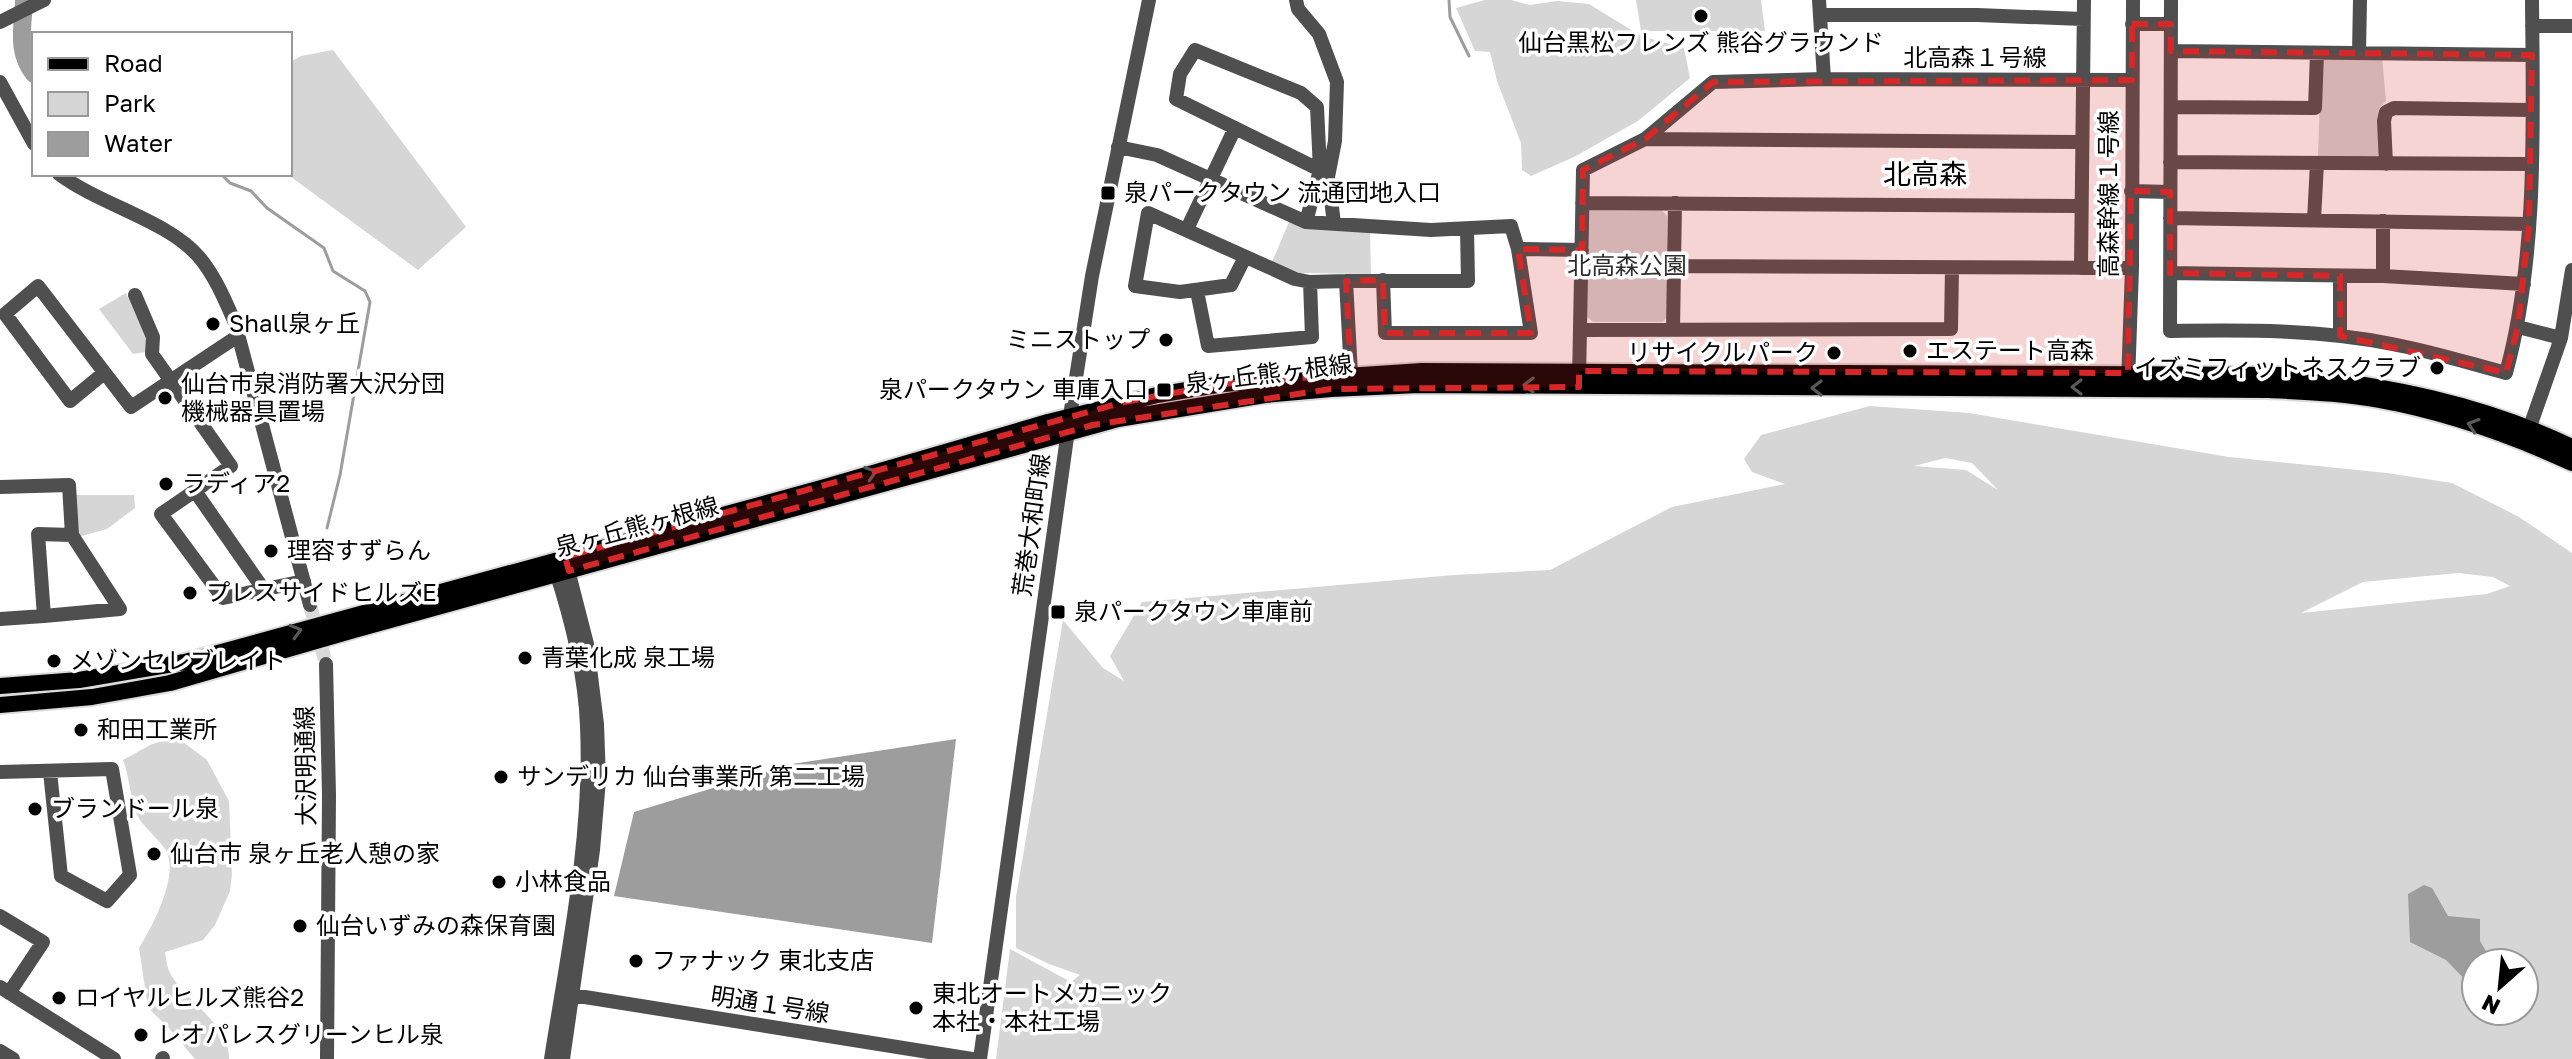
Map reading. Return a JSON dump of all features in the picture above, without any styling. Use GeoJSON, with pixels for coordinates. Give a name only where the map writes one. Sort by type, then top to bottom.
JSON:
{"type":"FeatureCollection","features":[{"type":"Feature","properties":{"kind":"main road","name":"泉ヶ丘熊ヶ根線"},"geometry":{"type":"LineString","coordinates":[[0,705],[92,697],[170,683],[825,487],[1069,424],[1190,389],[1263,380],[1422,371],[1579,379]]}},
{"type":"Feature","properties":{"kind":"main road","name":"泉ヶ丘熊ヶ根線"},"geometry":{"type":"LineString","coordinates":[[1069,424],[1265,395],[1419,385],[1579,379],[2128,380],[2251,373],[2335,380],[2445,400],[2527,435],[2572,447]]}},
{"type":"Feature","properties":{"kind":"main road","name":"泉ヶ丘熊ヶ根線"},"geometry":{"type":"LineString","coordinates":[[2527,435],[2572,463]]}},
{"type":"Feature","properties":{"kind":"main road","name":"泉ヶ丘熊ヶ根線"},"geometry":{"type":"LineString","coordinates":[[0,686],[79,680],[171,665],[560,566]]}},
{"type":"Feature","properties":{"kind":"street"},"geometry":{"type":"LineString","coordinates":[[5,21],[44,0]]}},
{"type":"Feature","properties":{"kind":"street","name":"荒巻大和町線"},"geometry":{"type":"LineString","coordinates":[[980,1059],[1092,276],[1149,0]]}},
{"type":"Feature","properties":{"kind":"street"},"geometry":{"type":"LineString","coordinates":[[1296,0],[1298,9],[1319,34],[1337,82],[1335,141],[1328,177],[1334,223]]}},
{"type":"Feature","properties":{"kind":"street"},"geometry":{"type":"LineString","coordinates":[[2081,268],[2084,0]]}},
{"type":"Feature","properties":{"kind":"street","name":"高森幹線１号線"},"geometry":{"type":"LineString","coordinates":[[2128,380],[2132,268],[2133,0]]}},
{"type":"Feature","properties":{"kind":"street"},"geometry":{"type":"LineString","coordinates":[[2171,0],[2170,331],[2257,330],[2340,336],[2393,344],[2506,373],[2518,327],[2529,224],[2532,0]]}},
{"type":"Feature","properties":{"kind":"street"},"geometry":{"type":"LineString","coordinates":[[2359,53],[2360,0]]}},
{"type":"Feature","properties":{"kind":"street"},"geometry":{"type":"LineString","coordinates":[[1824,79],[1820,8],[2083,19]]}},
{"type":"Feature","properties":{"kind":"street"},"geometry":{"type":"LineString","coordinates":[[2132,24],[2171,24]]}},
{"type":"Feature","properties":{"kind":"street"},"geometry":{"type":"LineString","coordinates":[[2532,26],[2572,26]]}},
{"type":"Feature","properties":{"kind":"street"},"geometry":{"type":"LineString","coordinates":[[1306,222],[1320,170],[1317,107],[1301,93],[1195,50],[1180,74],[1176,99],[1320,170]]}},
{"type":"Feature","properties":{"kind":"street"},"geometry":{"type":"LineString","coordinates":[[2171,51],[2532,55]]}},
{"type":"Feature","properties":{"kind":"street"},"geometry":{"type":"LineString","coordinates":[[2171,107],[2315,108],[2317,53]]}},
{"type":"Feature","properties":{"kind":"street","name":"北高森１号線"},"geometry":{"type":"LineString","coordinates":[[1579,379],[1583,170],[1645,139],[1713,82],[1824,79],[2132,80]]}},
{"type":"Feature","properties":{"kind":"street"},"geometry":{"type":"LineString","coordinates":[[0,82],[32,140]]}},
{"type":"Feature","properties":{"kind":"street"},"geometry":{"type":"LineString","coordinates":[[2386,164],[2384,121],[2386,112],[2394,108],[2531,110]]}},
{"type":"Feature","properties":{"kind":"street"},"geometry":{"type":"LineString","coordinates":[[1187,229],[1235,128]]}},
{"type":"Feature","properties":{"kind":"street"},"geometry":{"type":"LineString","coordinates":[[1645,139],[2082,142]]}},
{"type":"Feature","properties":{"kind":"street"},"geometry":{"type":"LineString","coordinates":[[1118,147],[1157,155],[1306,222],[1431,230],[1511,226],[1518,249],[1531,333],[1385,333],[1383,280]]}},
{"type":"Feature","properties":{"kind":"street"},"geometry":{"type":"LineString","coordinates":[[2170,162],[2531,164]]}},
{"type":"Feature","properties":{"kind":"street"},"geometry":{"type":"LineString","coordinates":[[2314,220],[2317,163]]}},
{"type":"Feature","properties":{"kind":"street"},"geometry":{"type":"LineString","coordinates":[[62,176],[80,190],[173,235],[198,256],[220,289],[235,323],[310,605]]}},
{"type":"Feature","properties":{"kind":"street"},"geometry":{"type":"LineString","coordinates":[[2131,191],[2170,192]]}},
{"type":"Feature","properties":{"kind":"street"},"geometry":{"type":"LineString","coordinates":[[1582,203],[2081,206]]}},
{"type":"Feature","properties":{"kind":"street"},"geometry":{"type":"LineString","coordinates":[[1673,330],[1675,203]]}},
{"type":"Feature","properties":{"kind":"street"},"geometry":{"type":"LineString","coordinates":[[1245,257],[1231,285],[1180,292],[1135,286],[1148,213],[1295,279],[1310,282],[1468,281],[1467,229]]}},
{"type":"Feature","properties":{"kind":"street"},"geometry":{"type":"LineString","coordinates":[[2170,218],[2529,224]]}},
{"type":"Feature","properties":{"kind":"street"},"geometry":{"type":"LineString","coordinates":[[2383,221],[2383,276]]}},
{"type":"Feature","properties":{"kind":"street"},"geometry":{"type":"LineString","coordinates":[[1518,249],[1582,250]]}},
{"type":"Feature","properties":{"kind":"street"},"geometry":{"type":"LineString","coordinates":[[1674,266],[2132,268]]}},
{"type":"Feature","properties":{"kind":"street"},"geometry":{"type":"LineString","coordinates":[[1580,330],[1951,329],[1952,268]]}},
{"type":"Feature","properties":{"kind":"street"},"geometry":{"type":"LineString","coordinates":[[2527,435],[2561,338],[2572,270]]}},
{"type":"Feature","properties":{"kind":"street"},"geometry":{"type":"LineString","coordinates":[[2170,273],[2383,276],[2524,284]]}},
{"type":"Feature","properties":{"kind":"street"},"geometry":{"type":"LineString","coordinates":[[2340,276],[2340,336]]}},
{"type":"Feature","properties":{"kind":"street"},"geometry":{"type":"LineString","coordinates":[[1346,281],[1351,374]]}},
{"type":"Feature","properties":{"kind":"street"},"geometry":{"type":"LineString","coordinates":[[1197,291],[1208,346],[1312,337],[1310,282]]}},
{"type":"Feature","properties":{"kind":"street"},"geometry":{"type":"LineString","coordinates":[[104,373],[70,401],[5,314],[38,286],[131,407],[238,336]]}},
{"type":"Feature","properties":{"kind":"street"},"geometry":{"type":"LineString","coordinates":[[135,295],[153,337],[152,354],[231,466],[161,514],[223,598],[304,581]]}},
{"type":"Feature","properties":{"kind":"street"},"geometry":{"type":"LineString","coordinates":[[2518,327],[2561,338]]}},
{"type":"Feature","properties":{"kind":"street"},"geometry":{"type":"LineString","coordinates":[[0,487],[69,485],[72,535],[120,609],[0,619]]}},
{"type":"Feature","properties":{"kind":"street"},"geometry":{"type":"LineString","coordinates":[[195,491],[264,590]]}},
{"type":"Feature","properties":{"kind":"street"},"geometry":{"type":"LineString","coordinates":[[44,616],[38,534],[72,535]]}},
{"type":"Feature","properties":{"kind":"street"},"geometry":{"type":"LineString","coordinates":[[551,1059],[593,850],[599,780],[597,724],[587,644],[560,566]]}},
{"type":"Feature","properties":{"kind":"street","name":"大沢明通線"},"geometry":{"type":"LineString","coordinates":[[326,664],[329,795],[327,1059]]}},
{"type":"Feature","properties":{"kind":"street"},"geometry":{"type":"LineString","coordinates":[[0,772],[112,769],[130,875],[107,901],[61,876],[50,772]]}},
{"type":"Feature","properties":{"kind":"street"},"geometry":{"type":"LineString","coordinates":[[0,916],[43,942],[4,990],[114,1059]]}},
{"type":"Feature","properties":{"kind":"street"},"geometry":{"type":"LineString","coordinates":[[563,1059],[566,994]]}},
{"type":"Feature","properties":{"kind":"street","name":"明通１号線"},"geometry":{"type":"LineString","coordinates":[[566,994],[972,1059]]}},
{"type":"Feature","properties":{"kind":"street"},"geometry":{"type":"LineString","coordinates":[[0,1051],[13,1059]]}},
{"type":"Feature","properties":{"kind":"highlighted area"},"geometry":{"type":"Polygon","coordinates":[[[2132,24],[2171,24],[2171,51],[2532,55],[2529,224],[2518,327],[2506,373],[2340,336],[2340,276],[2170,273],[2170,192],[2131,191],[2128,373],[1579,371],[1579,387],[1331,389],[1093,425],[569,571],[565,557],[1124,402],[1223,384],[1351,374],[1346,281],[1383,280],[1385,333],[1531,333],[1518,249],[1582,250],[1583,170],[1645,139],[1713,82],[2132,80],[2132,24]]]}},
{"type":"Feature","properties":{"kind":"green space"},"geometry":{"type":"Polygon","coordinates":[[[1485,0],[1511,0],[1530,5],[1557,1],[1589,4],[1641,36],[1684,48],[1690,78],[1638,121],[1574,157],[1531,176],[1522,170],[1521,143],[1497,81],[1490,52],[1475,51],[1456,8],[1485,0]]]}},
{"type":"Feature","properties":{"kind":"green space","name":"仙台黒松フレンズ 熊谷グラウンド"},"geometry":{"type":"Polygon","coordinates":[[[1636,0],[1761,0],[1765,31],[1641,31],[1636,0]]]}},
{"type":"Feature","properties":{"kind":"green space"},"geometry":{"type":"Polygon","coordinates":[[[333,50],[466,227],[418,270],[290,176],[292,61],[301,56],[333,50]]]}},
{"type":"Feature","properties":{"kind":"green space"},"geometry":{"type":"Polygon","coordinates":[[[2326,56],[2382,57],[2386,101],[2380,107],[2379,153],[2375,160],[2318,158],[2321,62],[2326,56]]]}},
{"type":"Feature","properties":{"kind":"green space","name":"北高森公園"},"geometry":{"type":"Polygon","coordinates":[[[1592,206],[1659,207],[1667,216],[1668,316],[1663,322],[1593,322],[1586,316],[1586,213],[1592,206]]]}},
{"type":"Feature","properties":{"kind":"green space"},"geometry":{"type":"Polygon","coordinates":[[[1289,222],[1303,227],[1370,231],[1371,274],[1300,273],[1272,262],[1289,222]]]}},
{"type":"Feature","properties":{"kind":"green space"},"geometry":{"type":"Polygon","coordinates":[[[126,293],[146,337],[146,352],[133,354],[99,309],[126,293]]]}},
{"type":"Feature","properties":{"kind":"green space"},"geometry":{"type":"Polygon","coordinates":[[[1870,406],[1969,413],[2229,457],[2387,473],[2452,483],[2519,517],[2572,553],[2572,1059],[996,1059],[1010,949],[1071,982],[1080,975],[1016,948],[1016,897],[1063,620],[1103,668],[1124,681],[1110,656],[1142,602],[1454,575],[1550,570],[1672,507],[1785,484],[1752,472],[1744,459],[1761,435],[1870,406]],[[1945,458],[1914,466],[1966,470],[1998,490],[1972,463],[1945,458]],[[2458,573],[2363,582],[2301,613],[2487,594],[2510,586],[2493,577],[2458,573]]]}},
{"type":"Feature","properties":{"kind":"green space"},"geometry":{"type":"Polygon","coordinates":[[[76,495],[134,495],[135,508],[107,529],[78,537],[76,495]]]}},
{"type":"Feature","properties":{"kind":"green space"},"geometry":{"type":"Polygon","coordinates":[[[175,736],[207,760],[229,801],[232,874],[230,891],[215,925],[203,940],[165,952],[166,959],[175,982],[222,1034],[229,1059],[195,1059],[148,1008],[139,948],[163,900],[170,872],[169,859],[165,849],[137,815],[123,760],[175,736]]]}},
{"type":"Feature","properties":{"kind":"water"},"geometry":{"type":"Polygon","coordinates":[[[956,739],[932,943],[614,896],[634,812],[792,764],[956,739]]]}},
{"type":"Feature","properties":{"kind":"water"},"geometry":{"type":"Polygon","coordinates":[[[2424,885],[2432,888],[2448,916],[2480,919],[2480,941],[2484,947],[2460,947],[2460,974],[2446,960],[2410,942],[2408,894],[2424,885]]]}},
{"type":"Feature","properties":{"kind":"waterway"},"geometry":{"type":"LineString","coordinates":[[24,0],[23,48],[32,71]]}},
{"type":"Feature","properties":{"kind":"waterway"},"geometry":{"type":"LineString","coordinates":[[1449,0],[1450,17],[1469,56]]}},
{"type":"Feature","properties":{"kind":"waterway"},"geometry":{"type":"LineString","coordinates":[[223,176],[230,183],[251,191],[267,208],[324,248],[333,271],[365,291],[370,302],[340,475],[327,528]]}},
{"type":"Feature","properties":{"kind":"tunnel"},"geometry":{"type":"LineString","coordinates":[[310,605],[326,664]]}},
{"type":"Feature","properties":{"kind":"place","name":"仙台黒松フレンズ 熊谷グラウンド"},"geometry":{"type":"Point","coordinates":[1701,16]}},
{"type":"Feature","properties":{"kind":"place","name":"泉パークタウン 流通団地入口"},"geometry":{"type":"Point","coordinates":[1108,193]}},
{"type":"Feature","properties":{"kind":"place","name":"Shall泉ヶ丘"},"geometry":{"type":"Point","coordinates":[213,324]}},
{"type":"Feature","properties":{"kind":"place","name":"ミニストップ"},"geometry":{"type":"Point","coordinates":[1166,340]}},
{"type":"Feature","properties":{"kind":"place","name":"エステート高森"},"geometry":{"type":"Point","coordinates":[1910,351]}},
{"type":"Feature","properties":{"kind":"place","name":"リサイクルパーク"},"geometry":{"type":"Point","coordinates":[1834,353]}},
{"type":"Feature","properties":{"kind":"place","name":"イズミフィットネスクラブ"},"geometry":{"type":"Point","coordinates":[2437,368]}},
{"type":"Feature","properties":{"kind":"place","name":"泉パークタウン 車庫入口"},"geometry":{"type":"Point","coordinates":[1164,390]}},
{"type":"Feature","properties":{"kind":"place","name":"仙台市泉消防署大沢分団 機械器具置場"},"geometry":{"type":"Point","coordinates":[165,398]}},
{"type":"Feature","properties":{"kind":"place","name":"ラディア2"},"geometry":{"type":"Point","coordinates":[166,484]}},
{"type":"Feature","properties":{"kind":"place","name":"理容すずらん"},"geometry":{"type":"Point","coordinates":[271,551]}},
{"type":"Feature","properties":{"kind":"place","name":"プレスサイドヒルズE"},"geometry":{"type":"Point","coordinates":[190,593]}},
{"type":"Feature","properties":{"kind":"place","name":"泉パークタウン車庫前"},"geometry":{"type":"Point","coordinates":[1058,612]}},
{"type":"Feature","properties":{"kind":"place","name":"青葉化成 泉工場"},"geometry":{"type":"Point","coordinates":[525,658]}},
{"type":"Feature","properties":{"kind":"place","name":"メゾンセレブレイト"},"geometry":{"type":"Point","coordinates":[54,661]}},
{"type":"Feature","properties":{"kind":"place","name":"和田工業所"},"geometry":{"type":"Point","coordinates":[81,730]}},
{"type":"Feature","properties":{"kind":"place","name":"サンデリカ 仙台事業所 第二工場"},"geometry":{"type":"Point","coordinates":[501,777]}},
{"type":"Feature","properties":{"kind":"place","name":"ブランドール泉"},"geometry":{"type":"Point","coordinates":[35,809]}},
{"type":"Feature","properties":{"kind":"place","name":"仙台市 泉ヶ丘老人憩の家"},"geometry":{"type":"Point","coordinates":[154,854]}},
{"type":"Feature","properties":{"kind":"place","name":"小林食品"},"geometry":{"type":"Point","coordinates":[499,882]}},
{"type":"Feature","properties":{"kind":"place","name":"仙台いずみの森保育園"},"geometry":{"type":"Point","coordinates":[300,926]}},
{"type":"Feature","properties":{"kind":"place","name":"ファナック 東北支店"},"geometry":{"type":"Point","coordinates":[636,961]}},
{"type":"Feature","properties":{"kind":"place","name":"ロイヤルヒルズ熊谷2"},"geometry":{"type":"Point","coordinates":[59,998]}},
{"type":"Feature","properties":{"kind":"place","name":"東北オートメカニック 本社・本社工場"},"geometry":{"type":"Point","coordinates":[916,1008]}},
{"type":"Feature","properties":{"kind":"place","name":"レオパレスグリーンヒル泉"},"geometry":{"type":"Point","coordinates":[141,1035]}},
{"type":"Feature","properties":{"kind":"district","name":"北高森"},"geometry":{"type":"Point","coordinates":[1925,174]}}]}
